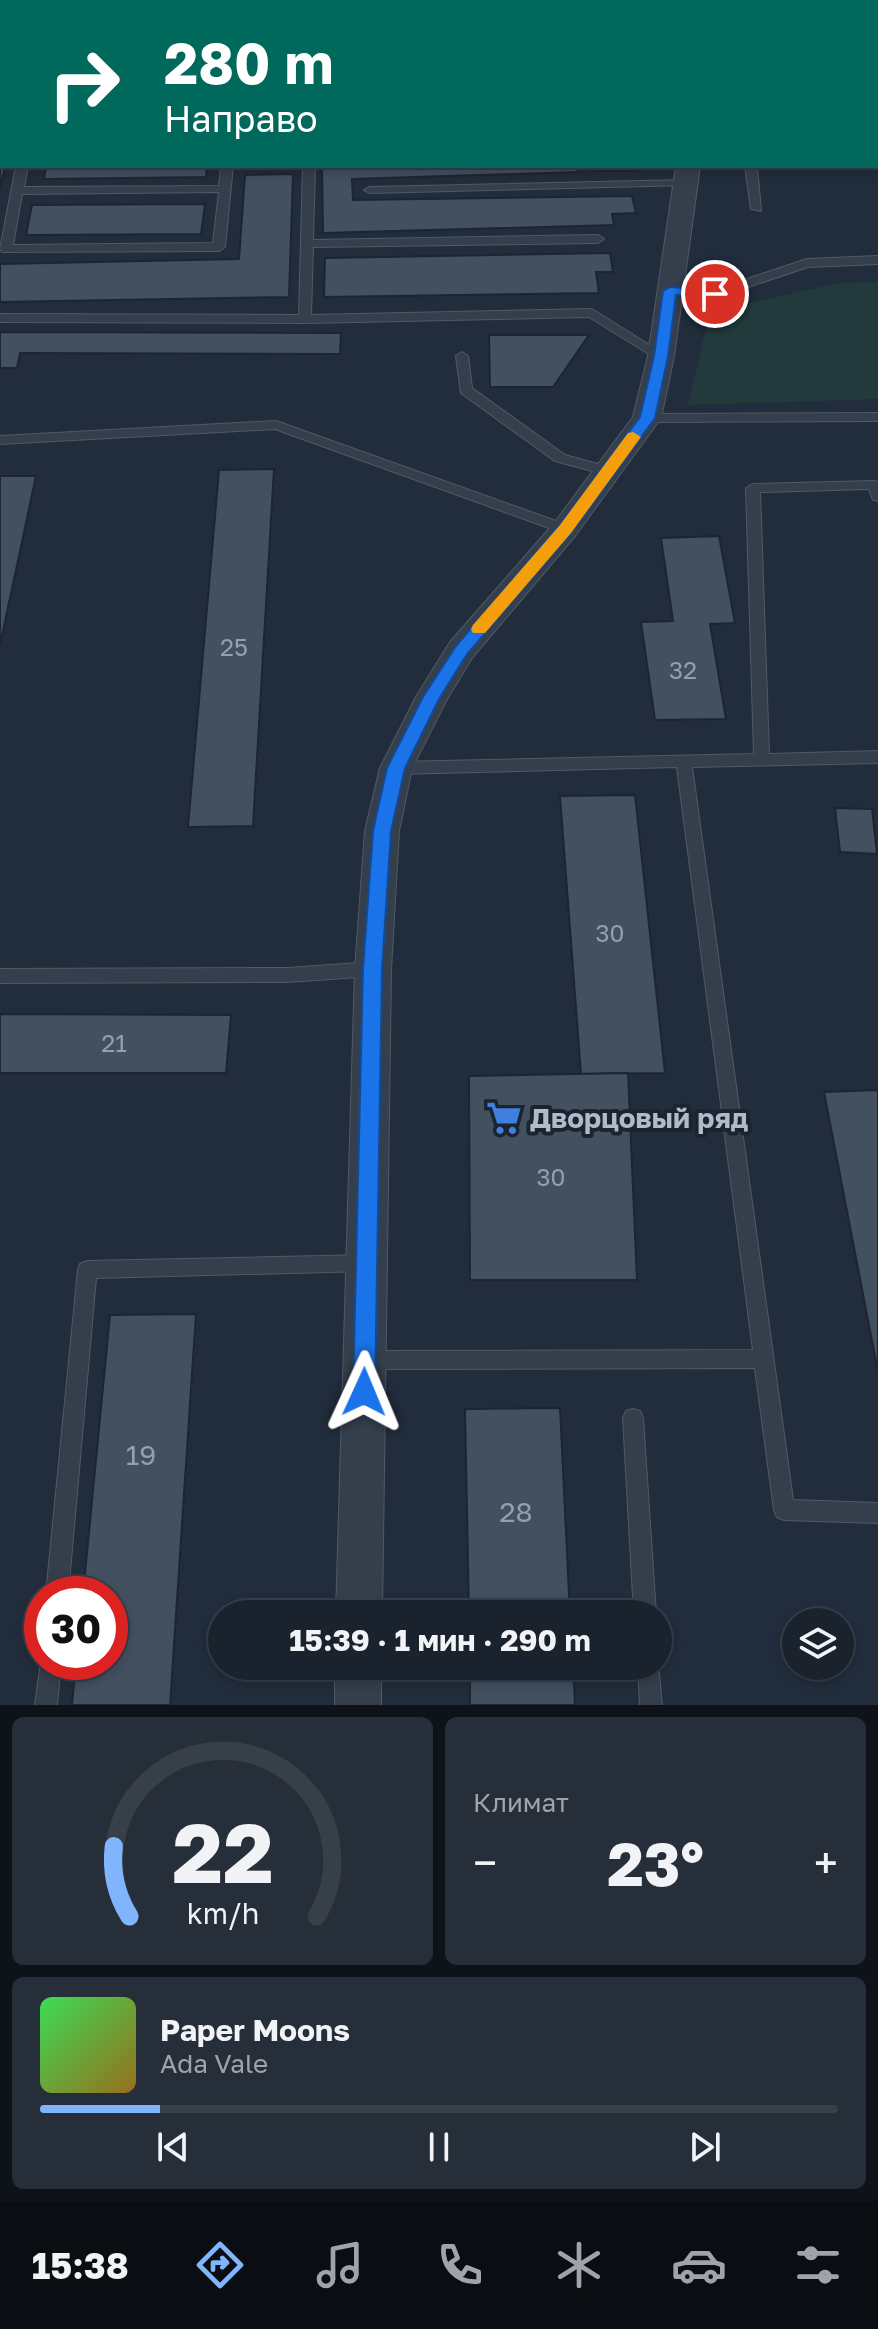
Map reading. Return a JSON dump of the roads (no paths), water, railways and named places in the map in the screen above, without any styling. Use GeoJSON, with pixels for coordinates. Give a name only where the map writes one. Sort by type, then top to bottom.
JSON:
{"type":"FeatureCollection","features":[{"type":"Feature","properties":{"kind":"street"},"geometry":{"type":"LineString","coordinates":[[359,1600],[373,969],[382,831],[396,768],[432,697],[461,650],[565,529],[647,418],[661,356],[687,174]]}},
{"type":"Feature","properties":{"kind":"street"},"geometry":{"type":"LineString","coordinates":[[358,1680],[358,1705]]}},
{"type":"Feature","properties":{"kind":"lane"},"geometry":{"type":"LineString","coordinates":[[22,168],[6,249],[219,247],[227,168]]}},
{"type":"Feature","properties":{"kind":"lane"},"geometry":{"type":"LineString","coordinates":[[305,319],[309,168]]}},
{"type":"Feature","properties":{"kind":"lane"},"geometry":{"type":"LineString","coordinates":[[751,168],[757,209]]}},
{"type":"Feature","properties":{"kind":"lane"},"geometry":{"type":"LineString","coordinates":[[370,190],[687,174]]}},
{"type":"Feature","properties":{"kind":"lane"},"geometry":{"type":"LineString","coordinates":[[17,191],[225,189]]}},
{"type":"Feature","properties":{"kind":"lane"},"geometry":{"type":"LineString","coordinates":[[307,244],[598,239]]}},
{"type":"Feature","properties":{"kind":"lane"},"geometry":{"type":"LineString","coordinates":[[670,291],[715,294],[807,263],[878,260]]}},
{"type":"Feature","properties":{"kind":"lane"},"geometry":{"type":"LineString","coordinates":[[0,318],[305,319],[592,313],[661,356]]}},
{"type":"Feature","properties":{"kind":"lane"},"geometry":{"type":"LineString","coordinates":[[462,356],[466,390],[560,458],[607,471]]}},
{"type":"Feature","properties":{"kind":"lane"},"geometry":{"type":"LineString","coordinates":[[647,418],[878,417]]}},
{"type":"Feature","properties":{"kind":"lane"},"geometry":{"type":"LineString","coordinates":[[0,440],[276,425],[565,529]]}},
{"type":"Feature","properties":{"kind":"lane"},"geometry":{"type":"LineString","coordinates":[[762,760],[753,488],[874,485],[878,497]]}},
{"type":"Feature","properties":{"kind":"lane"},"geometry":{"type":"LineString","coordinates":[[396,768],[878,757]]}},
{"type":"Feature","properties":{"kind":"lane"},"geometry":{"type":"LineString","coordinates":[[684,762],[784,1510],[878,1513]]}},
{"type":"Feature","properties":{"kind":"lane"},"geometry":{"type":"LineString","coordinates":[[0,976],[288,975],[373,969]]}},
{"type":"Feature","properties":{"kind":"lane"},"geometry":{"type":"LineString","coordinates":[[59,1576],[87,1270],[367,1263]]}},
{"type":"Feature","properties":{"kind":"lane"},"geometry":{"type":"LineString","coordinates":[[365,1360],[763,1359]]}},
{"type":"Feature","properties":{"kind":"lane"},"geometry":{"type":"LineString","coordinates":[[633,1418],[644,1600]]}},
{"type":"Feature","properties":{"kind":"lane"},"geometry":{"type":"LineString","coordinates":[[46,1705],[48,1680]]}},
{"type":"Feature","properties":{"kind":"lane"},"geometry":{"type":"LineString","coordinates":[[650,1680],[651,1705]]}},
{"type":"Feature","properties":{"kind":"place","name":"Дворцовый ряд"},"geometry":{"type":"Point","coordinates":[504,1118]}}]}
